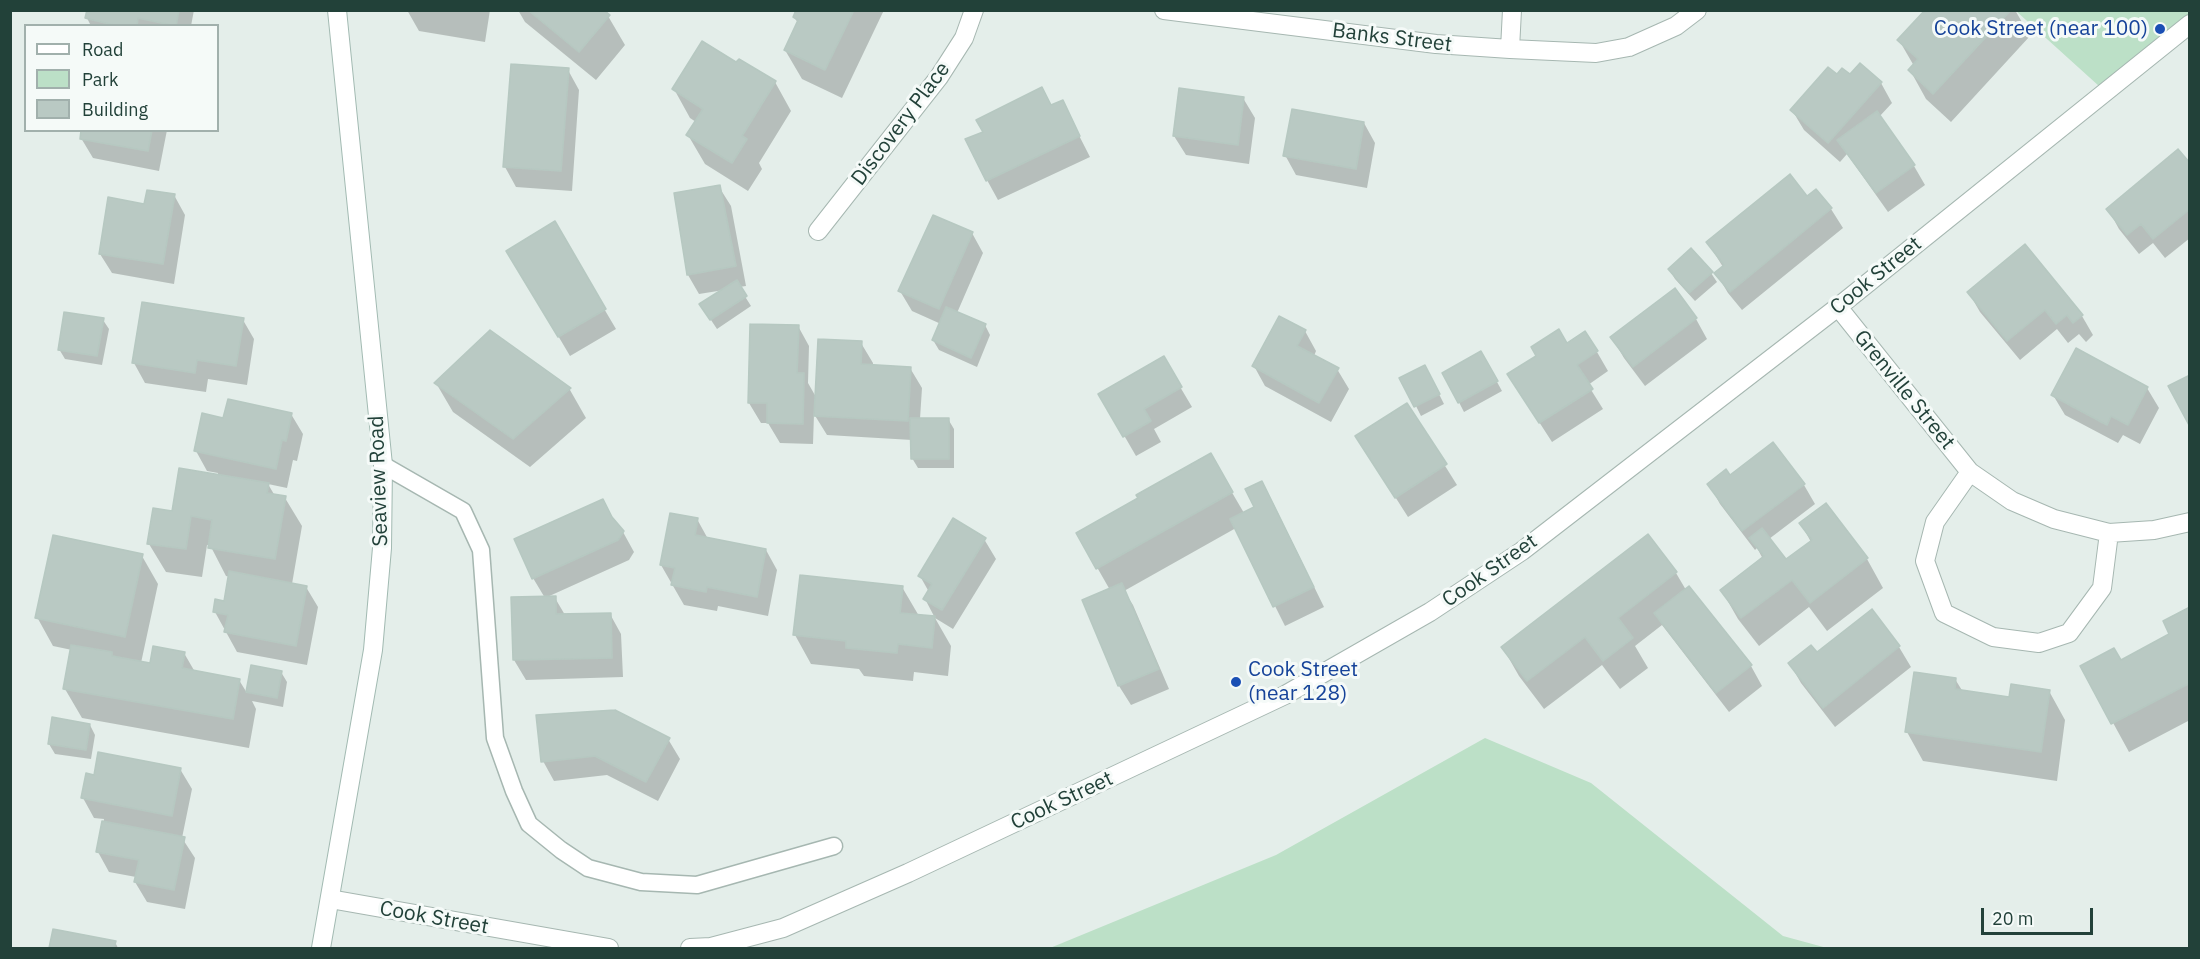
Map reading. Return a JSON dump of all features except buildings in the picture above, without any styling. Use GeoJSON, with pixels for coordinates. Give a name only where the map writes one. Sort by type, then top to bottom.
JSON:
{"type":"FeatureCollection","features":[{"type":"Feature","properties":{"kind":"street","name":"Seaview Road"},"geometry":{"type":"LineString","coordinates":[[321,948],[373,650],[382,548],[383,465],[336,10]]}},
{"type":"Feature","properties":{"kind":"street","name":"Discovery Place"},"geometry":{"type":"LineString","coordinates":[[818,231],[939,77],[964,38],[974,10]]}},
{"type":"Feature","properties":{"kind":"street","name":"Banks Street"},"geometry":{"type":"LineString","coordinates":[[1164,10],[1196,12],[1436,44],[1596,53],[1629,47],[1676,26],[1697,10]]}},
{"type":"Feature","properties":{"kind":"street"},"geometry":{"type":"LineString","coordinates":[[1510,49],[1512,10]]}},
{"type":"Feature","properties":{"kind":"street","name":"Cook Street"},"geometry":{"type":"LineString","coordinates":[[690,948],[711,947],[783,928],[908,873],[1285,695],[1430,612],[1522,551],[1838,307],[2190,24]]}},
{"type":"Feature","properties":{"kind":"street","name":"Grenville Street"},"geometry":{"type":"LineString","coordinates":[[1838,307],[1970,472],[2012,501],[2054,519],[2109,533],[2154,530],[2190,522]]}},
{"type":"Feature","properties":{"kind":"street"},"geometry":{"type":"LineString","coordinates":[[1970,472],[1935,522],[1925,561],[1944,613],[1992,637],[2039,643],[2069,633],[2102,588],[2109,533]]}},
{"type":"Feature","properties":{"kind":"street","name":"Cook Street"},"geometry":{"type":"LineString","coordinates":[[330,899],[609,948]]}},
{"type":"Feature","properties":{"kind":"lane"},"geometry":{"type":"LineString","coordinates":[[383,465],[463,511],[481,550],[495,738],[514,791],[530,824],[561,850],[588,868],[641,882],[697,885],[834,846]]}},
{"type":"Feature","properties":{"kind":"green space"},"geometry":{"type":"Polygon","coordinates":[[[2016,11],[2189,11],[2189,28],[2110,96],[2016,11]]]}},
{"type":"Feature","properties":{"kind":"green space"},"geometry":{"type":"Polygon","coordinates":[[[1485,738],[1591,783],[1783,936],[1827,948],[1050,948],[1276,855],[1485,738]]]}},
{"type":"Feature","properties":{"kind":"place","name":"Cook Street (near 100)"},"geometry":{"type":"Point","coordinates":[2160,29]}},
{"type":"Feature","properties":{"kind":"place","name":"Cook Street (near 128)"},"geometry":{"type":"Point","coordinates":[1236,682]}}]}
